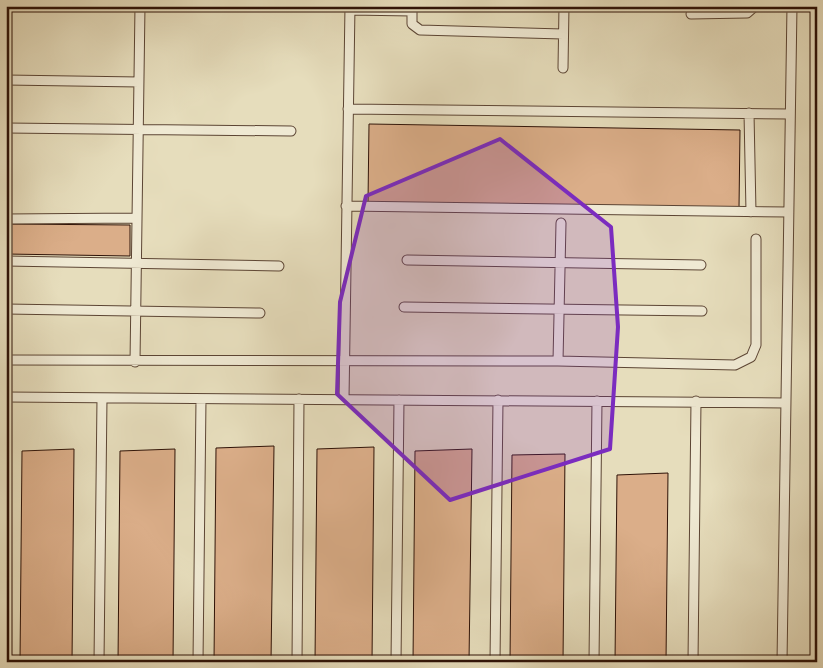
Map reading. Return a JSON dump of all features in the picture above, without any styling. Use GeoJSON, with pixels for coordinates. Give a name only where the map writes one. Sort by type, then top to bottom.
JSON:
{"type":"FeatureCollection","features":[{"type":"Feature","properties":{"kind":"lane"},"geometry":{"type":"LineString","coordinates":[[135,362],[140,6]]}},
{"type":"Feature","properties":{"kind":"lane"},"geometry":{"type":"LineString","coordinates":[[563,68],[564,6]]}},
{"type":"Feature","properties":{"kind":"lane"},"geometry":{"type":"LineString","coordinates":[[691,14],[747,13],[755,6]]}},
{"type":"Feature","properties":{"kind":"lane"},"geometry":{"type":"LineString","coordinates":[[782,662],[792,6]]}},
{"type":"Feature","properties":{"kind":"lane"},"geometry":{"type":"LineString","coordinates":[[344,399],[350,8],[412,9],[412,24],[420,30],[564,34]]}},
{"type":"Feature","properties":{"kind":"lane"},"geometry":{"type":"LineString","coordinates":[[6,80],[139,82]]}},
{"type":"Feature","properties":{"kind":"lane"},"geometry":{"type":"LineString","coordinates":[[348,109],[789,114]]}},
{"type":"Feature","properties":{"kind":"lane"},"geometry":{"type":"LineString","coordinates":[[749,113],[751,212]]}},
{"type":"Feature","properties":{"kind":"lane"},"geometry":{"type":"LineString","coordinates":[[6,128],[291,131]]}},
{"type":"Feature","properties":{"kind":"lane"},"geometry":{"type":"LineString","coordinates":[[346,206],[788,212]]}},
{"type":"Feature","properties":{"kind":"lane"},"geometry":{"type":"LineString","coordinates":[[6,219],[137,218]]}},
{"type":"Feature","properties":{"kind":"lane"},"geometry":{"type":"LineString","coordinates":[[558,361],[561,223]]}},
{"type":"Feature","properties":{"kind":"lane"},"geometry":{"type":"LineString","coordinates":[[6,360],[135,362],[558,361],[735,365],[751,357],[756,345],[756,239]]}},
{"type":"Feature","properties":{"kind":"lane"},"geometry":{"type":"LineString","coordinates":[[407,260],[701,265]]}},
{"type":"Feature","properties":{"kind":"lane"},"geometry":{"type":"LineString","coordinates":[[6,262],[280,266]]}},
{"type":"Feature","properties":{"kind":"lane"},"geometry":{"type":"LineString","coordinates":[[404,308],[702,311]]}},
{"type":"Feature","properties":{"kind":"lane"},"geometry":{"type":"LineString","coordinates":[[6,310],[260,313]]}},
{"type":"Feature","properties":{"kind":"lane"},"geometry":{"type":"LineString","coordinates":[[6,397],[597,400],[785,403]]}},
{"type":"Feature","properties":{"kind":"lane"},"geometry":{"type":"LineString","coordinates":[[99,662],[102,398]]}},
{"type":"Feature","properties":{"kind":"lane"},"geometry":{"type":"LineString","coordinates":[[198,662],[201,398]]}},
{"type":"Feature","properties":{"kind":"lane"},"geometry":{"type":"LineString","coordinates":[[297,662],[299,399]]}},
{"type":"Feature","properties":{"kind":"lane"},"geometry":{"type":"LineString","coordinates":[[396,662],[399,400]]}},
{"type":"Feature","properties":{"kind":"lane"},"geometry":{"type":"LineString","coordinates":[[495,662],[498,400]]}},
{"type":"Feature","properties":{"kind":"lane"},"geometry":{"type":"LineString","coordinates":[[594,662],[597,400]]}},
{"type":"Feature","properties":{"kind":"lane"},"geometry":{"type":"LineString","coordinates":[[692,662],[696,401]]}},
{"type":"Feature","properties":{"kind":"highlighted area"},"geometry":{"type":"Polygon","coordinates":[[[500,139],[611,227],[618,327],[610,449],[450,500],[337,394],[340,302],[366,196],[500,139]]]}},
{"type":"Feature","properties":{"kind":"building"},"geometry":{"type":"Polygon","coordinates":[[[369,124],[740,130],[739,208],[368,202],[369,124]]]}},
{"type":"Feature","properties":{"kind":"building"},"geometry":{"type":"Polygon","coordinates":[[[6,224],[130,225],[130,256],[6,254],[6,224]]]}},
{"type":"Feature","properties":{"kind":"building"},"geometry":{"type":"Polygon","coordinates":[[[274,446],[271,662],[214,662],[216,448],[274,446]]]}},
{"type":"Feature","properties":{"kind":"building"},"geometry":{"type":"Polygon","coordinates":[[[374,447],[372,662],[315,662],[317,449],[374,447]]]}},
{"type":"Feature","properties":{"kind":"building"},"geometry":{"type":"Polygon","coordinates":[[[74,449],[72,662],[20,662],[22,451],[74,449]]]}},
{"type":"Feature","properties":{"kind":"building"},"geometry":{"type":"Polygon","coordinates":[[[175,449],[173,662],[118,662],[120,451],[175,449]]]}},
{"type":"Feature","properties":{"kind":"building"},"geometry":{"type":"Polygon","coordinates":[[[472,449],[469,662],[413,662],[415,451],[472,449]]]}},
{"type":"Feature","properties":{"kind":"building"},"geometry":{"type":"Polygon","coordinates":[[[565,454],[563,662],[510,662],[512,455],[565,454]]]}},
{"type":"Feature","properties":{"kind":"building"},"geometry":{"type":"Polygon","coordinates":[[[668,473],[666,662],[615,662],[617,475],[668,473]]]}}]}
